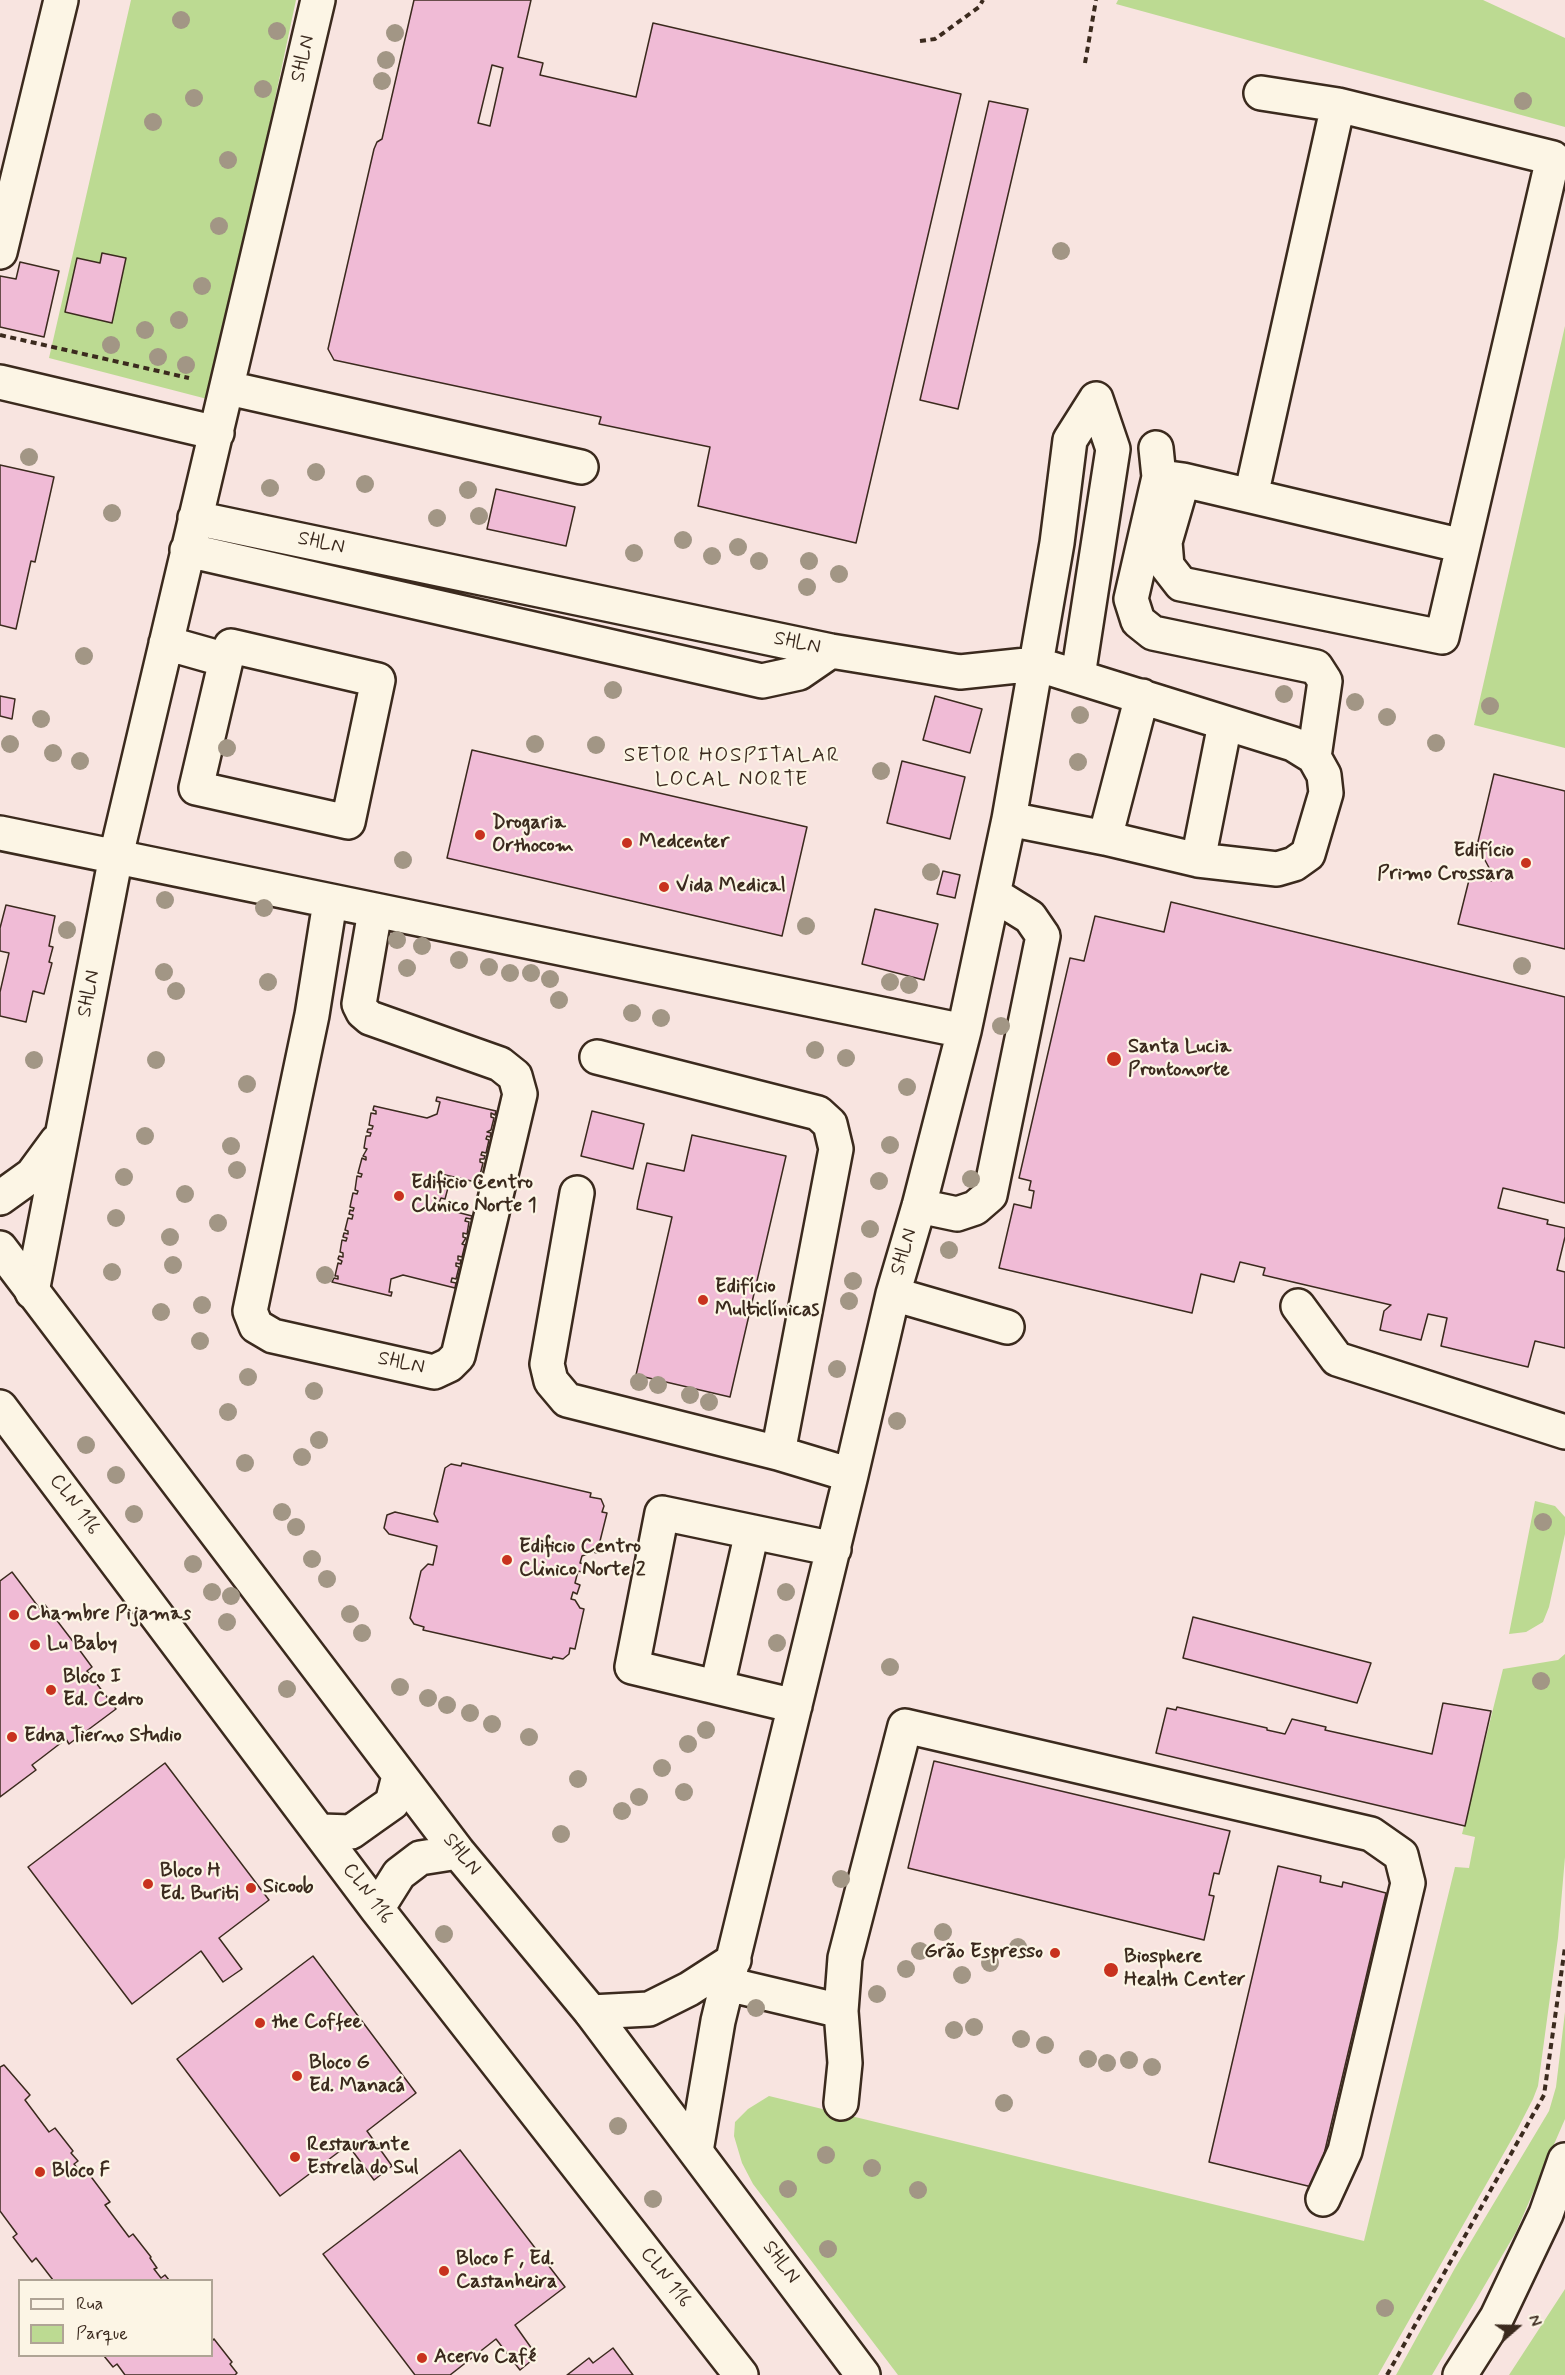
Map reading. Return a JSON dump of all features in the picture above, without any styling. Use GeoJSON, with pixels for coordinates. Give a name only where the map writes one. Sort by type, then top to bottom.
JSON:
{"type":"FeatureCollection","features":[{"type":"Feature","properties":{"kind":"street"},"geometry":{"type":"LineString","coordinates":[[1,243],[61,0]]}},
{"type":"Feature","properties":{"kind":"street","name":"SHLN"},"geometry":{"type":"LineString","coordinates":[[32,1292],[116,855],[318,0]]}},
{"type":"Feature","properties":{"kind":"street"},"geometry":{"type":"LineString","coordinates":[[1166,468],[1167,566],[1181,584],[1442,637],[1553,158],[1338,105],[1262,93]]}},
{"type":"Feature","properties":{"kind":"street"},"geometry":{"type":"LineString","coordinates":[[1251,496],[1338,105]]}},
{"type":"Feature","properties":{"kind":"street"},"geometry":{"type":"LineString","coordinates":[[0,382],[217,433]]}},
{"type":"Feature","properties":{"kind":"street"},"geometry":{"type":"LineString","coordinates":[[228,388],[581,467]]}},
{"type":"Feature","properties":{"kind":"street"},"geometry":{"type":"LineString","coordinates":[[1009,819],[1198,860],[1277,869],[1294,864],[1308,854],[1326,793],[1324,775],[1314,756],[1293,744],[1036,664],[1070,440],[1096,399],[1113,448],[1078,676]]}},
{"type":"Feature","properties":{"kind":"street"},"geometry":{"type":"LineString","coordinates":[[1070,440],[1113,448]]}},
{"type":"Feature","properties":{"kind":"street"},"geometry":{"type":"LineString","coordinates":[[1166,468],[1251,496],[1463,546]]}},
{"type":"Feature","properties":{"kind":"street"},"geometry":{"type":"LineString","coordinates":[[1166,468],[1131,599],[1138,621],[1153,633],[1316,668],[1324,681],[1314,756]]}},
{"type":"Feature","properties":{"kind":"street","name":"SHLN"},"geometry":{"type":"LineString","coordinates":[[195,518],[831,651],[960,672],[1036,664],[1009,819],[964,1031],[919,1206],[893,1294],[852,1475],[718,2021],[696,2151]]}},
{"type":"Feature","properties":{"kind":"street"},"geometry":{"type":"LineString","coordinates":[[187,550],[762,681],[799,673],[831,651]]}},
{"type":"Feature","properties":{"kind":"street"},"geometry":{"type":"LineString","coordinates":[[166,643],[226,660]]}},
{"type":"Feature","properties":{"kind":"street"},"geometry":{"type":"LineString","coordinates":[[231,646],[378,680],[348,822],[196,788],[226,660],[231,646]]}},
{"type":"Feature","properties":{"kind":"street"},"geometry":{"type":"LineString","coordinates":[[1105,838],[1142,696]]}},
{"type":"Feature","properties":{"kind":"street"},"geometry":{"type":"LineString","coordinates":[[1198,860],[1225,724]]}},
{"type":"Feature","properties":{"kind":"street"},"geometry":{"type":"LineString","coordinates":[[0,833],[964,1031]]}},
{"type":"Feature","properties":{"kind":"street"},"geometry":{"type":"LineString","coordinates":[[919,1206],[957,1214],[975,1208],[990,1195],[1043,936],[1030,916],[993,894]]}},
{"type":"Feature","properties":{"kind":"street","name":"SHLN"},"geometry":{"type":"LineString","coordinates":[[330,902],[312,1015],[250,1311],[256,1326],[273,1336],[434,1372],[449,1365],[458,1356],[520,1094],[515,1076],[500,1064],[370,1018],[363,1012],[359,1004],[375,911]]}},
{"type":"Feature","properties":{"kind":"street"},"geometry":{"type":"LineString","coordinates":[[597,1057],[818,1113],[830,1124],[836,1149],[778,1453]]}},
{"type":"Feature","properties":{"kind":"street","name":"SHLN"},"geometry":{"type":"LineString","coordinates":[[0,1198],[32,1175],[63,1132]]}},
{"type":"Feature","properties":{"kind":"street"},"geometry":{"type":"LineString","coordinates":[[577,1193],[547,1364],[551,1381],[567,1400],[778,1453],[852,1475]]}},
{"type":"Feature","properties":{"kind":"street","name":"SHLN"},"geometry":{"type":"LineString","coordinates":[[0,1248],[399,1776],[458,1852],[591,2012],[863,2375]]}},
{"type":"Feature","properties":{"kind":"street"},"geometry":{"type":"LineString","coordinates":[[893,1294],[1007,1327]]}},
{"type":"Feature","properties":{"kind":"street"},"geometry":{"type":"LineString","coordinates":[[1298,1306],[1337,1359],[1565,1432]]}},
{"type":"Feature","properties":{"kind":"street","name":"CLN 116"},"geometry":{"type":"LineString","coordinates":[[0,1407],[378,1909],[741,2375]]}},
{"type":"Feature","properties":{"kind":"street"},"geometry":{"type":"LineString","coordinates":[[795,1706],[632,1667],[662,1513],[834,1549]]}},
{"type":"Feature","properties":{"kind":"street"},"geometry":{"type":"LineString","coordinates":[[717,1687],[752,1532]]}},
{"type":"Feature","properties":{"kind":"street"},"geometry":{"type":"LineString","coordinates":[[841,2103],[845,2063],[841,2011],[845,1958],[905,1726],[1371,1834],[1401,1855],[1408,1883],[1345,2151],[1323,2199]]}},
{"type":"Feature","properties":{"kind":"street"},"geometry":{"type":"LineString","coordinates":[[321,1831],[351,1832],[372,1818],[392,1803],[399,1776]]}},
{"type":"Feature","properties":{"kind":"street"},"geometry":{"type":"LineString","coordinates":[[378,1909],[399,1874],[420,1857],[458,1852]]}},
{"type":"Feature","properties":{"kind":"street"},"geometry":{"type":"LineString","coordinates":[[591,2012],[649,2009],[731,1972],[841,2011]]}},
{"type":"Feature","properties":{"kind":"street"},"geometry":{"type":"LineString","coordinates":[[1460,2375],[1497,2317],[1556,2206],[1565,2160]]}},
{"type":"Feature","properties":{"kind":"path"},"geometry":{"type":"LineString","coordinates":[[920,41],[934,39],[979,7],[983,0]]}},
{"type":"Feature","properties":{"kind":"path"},"geometry":{"type":"LineString","coordinates":[[1085,63],[1096,0]]}},
{"type":"Feature","properties":{"kind":"path"},"geometry":{"type":"LineString","coordinates":[[0,335],[192,378]]}},
{"type":"Feature","properties":{"kind":"path"},"geometry":{"type":"LineString","coordinates":[[1388,2375],[1544,2095],[1565,1947]]}},
{"type":"Feature","properties":{"kind":"green space"},"geometry":{"type":"Polygon","coordinates":[[[131,0],[296,0],[211,400],[49,358],[131,0]]]}},
{"type":"Feature","properties":{"kind":"green space"},"geometry":{"type":"Polygon","coordinates":[[[1118,0],[1483,0],[1565,38],[1565,127],[1116,4],[1118,0]]]}},
{"type":"Feature","properties":{"kind":"green space"},"geometry":{"type":"Polygon","coordinates":[[[1565,326],[1565,748],[1474,725],[1565,326]]]}},
{"type":"Feature","properties":{"kind":"green space"},"geometry":{"type":"Polygon","coordinates":[[[1535,1501],[1555,1506],[1565,1517],[1565,1534],[1549,1607],[1543,1622],[1526,1632],[1509,1634],[1535,1501]]]}},
{"type":"Feature","properties":{"kind":"green space"},"geometry":{"type":"Polygon","coordinates":[[[1565,1654],[1565,1857],[1558,1938],[1538,2086],[1517,2130],[1378,2375],[898,2375],[753,2184],[742,2163],[734,2136],[735,2122],[748,2109],[769,2096],[1364,2241],[1455,1867],[1469,1868],[1475,1837],[1462,1834],[1503,1669],[1558,1660],[1565,1654]]]}},
{"type":"Feature","properties":{"kind":"green space"},"geometry":{"type":"Polygon","coordinates":[[[1565,2012],[1565,2119],[1516,2232],[1432,2375],[1396,2375],[1455,2268],[1549,2111],[1556,2087],[1565,2012]]]}},
{"type":"Feature","properties":{"kind":"green space"},"geometry":{"type":"Polygon","coordinates":[[[1565,2289],[1565,2375],[1509,2375],[1565,2289]]]}},
{"type":"Feature","properties":{"kind":"building"},"geometry":{"type":"Polygon","coordinates":[[[414,0],[531,0],[518,57],[543,63],[540,75],[636,97],[653,23],[961,94],[856,543],[698,506],[710,447],[599,424],[601,417],[334,360],[328,349],[374,149],[377,142],[382,139],[414,0]],[[492,65],[478,123],[490,126],[503,68],[492,65]]]}},
{"type":"Feature","properties":{"kind":"building"},"geometry":{"type":"Polygon","coordinates":[[[989,101],[1028,109],[958,409],[920,400],[989,101]]]}},
{"type":"Feature","properties":{"kind":"building"},"geometry":{"type":"Polygon","coordinates":[[[102,253],[126,258],[112,323],[65,312],[77,258],[100,263],[102,253]]]}},
{"type":"Feature","properties":{"kind":"building"},"geometry":{"type":"Polygon","coordinates":[[[20,262],[59,271],[44,337],[0,327],[0,276],[16,279],[20,262]]]}},
{"type":"Feature","properties":{"kind":"building"},"geometry":{"type":"Polygon","coordinates":[[[0,465],[54,477],[35,562],[31,561],[16,629],[0,625],[0,465]]]}},
{"type":"Feature","properties":{"kind":"building"},"geometry":{"type":"Polygon","coordinates":[[[496,489],[575,507],[566,546],[487,529],[496,489]]]}},
{"type":"Feature","properties":{"kind":"building"},"geometry":{"type":"Polygon","coordinates":[[[0,696],[15,699],[12,719],[0,716],[0,696]]]}},
{"type":"Feature","properties":{"kind":"building"},"geometry":{"type":"Polygon","coordinates":[[[935,696],[982,709],[970,753],[923,740],[935,696]]]}},
{"type":"Feature","properties":{"kind":"building","name":"Medcenter"},"geometry":{"type":"Polygon","coordinates":[[[472,750],[807,827],[782,936],[447,858],[472,750]]]}},
{"type":"Feature","properties":{"kind":"building"},"geometry":{"type":"Polygon","coordinates":[[[902,761],[965,777],[950,839],[887,823],[902,761]]]}},
{"type":"Feature","properties":{"kind":"building","name":"Edifício Primo Crossara"},"geometry":{"type":"Polygon","coordinates":[[[1494,774],[1565,791],[1565,949],[1458,924],[1470,876],[1491,881],[1493,875],[1480,851],[1476,850],[1494,774]]]}},
{"type":"Feature","properties":{"kind":"building"},"geometry":{"type":"Polygon","coordinates":[[[943,871],[960,875],[955,898],[937,894],[943,871]]]}},
{"type":"Feature","properties":{"kind":"building"},"geometry":{"type":"Polygon","coordinates":[[[1171,902],[1565,997],[1565,1203],[1503,1188],[1498,1208],[1548,1220],[1547,1224],[1565,1228],[1557,1270],[1565,1272],[1565,1348],[1535,1341],[1528,1367],[1441,1346],[1447,1318],[1428,1314],[1421,1340],[1380,1330],[1384,1311],[1391,1305],[1263,1275],[1265,1268],[1240,1262],[1234,1282],[1201,1274],[1192,1313],[999,1268],[1014,1204],[1031,1208],[1034,1191],[1029,1190],[1031,1181],[1019,1178],[1070,958],[1084,961],[1095,916],[1164,932],[1171,902]]]}},
{"type":"Feature","properties":{"kind":"building"},"geometry":{"type":"Polygon","coordinates":[[[6,905],[55,916],[49,946],[53,947],[49,962],[52,963],[44,994],[33,991],[26,1022],[0,1016],[0,992],[9,953],[0,951],[0,928],[6,905]]]}},
{"type":"Feature","properties":{"kind":"building"},"geometry":{"type":"Polygon","coordinates":[[[875,909],[938,924],[924,980],[862,964],[875,909]]]}},
{"type":"Feature","properties":{"kind":"building","name":"Edificio Centro Clinico Norte 1"},"geometry":{"type":"Polygon","coordinates":[[[437,1097],[496,1111],[495,1115],[491,1113],[491,1117],[494,1118],[491,1130],[487,1132],[491,1133],[486,1139],[489,1140],[486,1153],[482,1152],[481,1155],[485,1156],[484,1159],[480,1159],[483,1163],[477,1178],[480,1179],[480,1183],[441,1174],[440,1177],[445,1178],[444,1183],[449,1184],[445,1199],[441,1198],[439,1203],[434,1202],[433,1206],[472,1216],[471,1219],[466,1218],[465,1221],[469,1222],[467,1234],[463,1233],[463,1237],[466,1238],[462,1244],[465,1245],[462,1257],[458,1256],[458,1260],[461,1260],[460,1264],[456,1263],[459,1267],[456,1279],[452,1278],[451,1282],[456,1283],[455,1288],[403,1275],[391,1279],[389,1292],[392,1292],[391,1296],[332,1282],[334,1278],[338,1279],[338,1276],[335,1276],[338,1263],[341,1264],[342,1261],[338,1259],[339,1256],[343,1257],[343,1253],[340,1252],[342,1240],[346,1241],[347,1238],[343,1237],[344,1233],[348,1234],[345,1230],[348,1218],[352,1219],[353,1215],[349,1214],[354,1208],[350,1207],[353,1193],[357,1194],[358,1191],[355,1190],[357,1176],[361,1177],[362,1174],[358,1173],[362,1158],[366,1160],[363,1156],[367,1149],[364,1148],[366,1136],[370,1136],[371,1133],[367,1132],[368,1129],[372,1129],[373,1126],[369,1125],[371,1113],[376,1114],[373,1110],[374,1106],[427,1118],[437,1114],[440,1102],[436,1101],[437,1097]]]}},
{"type":"Feature","properties":{"kind":"building"},"geometry":{"type":"Polygon","coordinates":[[[592,1111],[644,1124],[633,1169],[581,1156],[592,1111]]]}},
{"type":"Feature","properties":{"kind":"building","name":"Edifício Multiclínicas"},"geometry":{"type":"Polygon","coordinates":[[[692,1135],[786,1156],[730,1397],[636,1375],[672,1217],[637,1209],[647,1163],[684,1171],[692,1135]]]}},
{"type":"Feature","properties":{"kind":"building","name":"Edificio Centro Clinico Norte 2"},"geometry":{"type":"Polygon","coordinates":[[[462,1463],[591,1493],[590,1497],[601,1499],[604,1506],[602,1512],[607,1513],[597,1553],[582,1556],[580,1563],[584,1564],[582,1572],[578,1571],[575,1583],[580,1585],[577,1594],[573,1592],[571,1599],[584,1609],[575,1649],[570,1648],[569,1654],[563,1659],[553,1657],[552,1659],[423,1630],[424,1627],[414,1624],[410,1618],[421,1571],[428,1564],[433,1565],[437,1546],[389,1534],[384,1528],[387,1515],[395,1512],[438,1522],[434,1514],[445,1468],[451,1464],[461,1466],[462,1463]]]}},
{"type":"Feature","properties":{"kind":"building","name":"Bloco I Ed. Cedro"},"geometry":{"type":"Polygon","coordinates":[[[12,1572],[40,1609],[45,1605],[78,1648],[92,1667],[87,1671],[116,1709],[69,1744],[66,1739],[32,1765],[36,1770],[0,1797],[0,1581],[12,1572]]]}},
{"type":"Feature","properties":{"kind":"building"},"geometry":{"type":"Polygon","coordinates":[[[1193,1617],[1371,1663],[1357,1703],[1183,1658],[1193,1617]]]}},
{"type":"Feature","properties":{"kind":"building"},"geometry":{"type":"Polygon","coordinates":[[[1443,1703],[1491,1711],[1465,1826],[1156,1753],[1167,1708],[1176,1710],[1177,1707],[1285,1734],[1292,1719],[1326,1727],[1325,1730],[1432,1754],[1443,1703]]]}},
{"type":"Feature","properties":{"kind":"building"},"geometry":{"type":"Polygon","coordinates":[[[934,1761],[1230,1831],[1219,1874],[1214,1873],[1209,1895],[1214,1896],[1204,1940],[908,1868],[934,1761]]]}},
{"type":"Feature","properties":{"kind":"building","name":"Bloco H Ed. Buriti"},"geometry":{"type":"Polygon","coordinates":[[[165,1763],[269,1900],[219,1938],[242,1969],[223,1982],[201,1951],[132,2004],[28,1867],[165,1763]]]}},
{"type":"Feature","properties":{"kind":"building"},"geometry":{"type":"Polygon","coordinates":[[[1278,1866],[1321,1876],[1320,1882],[1342,1887],[1343,1882],[1386,1893],[1316,2188],[1209,2162],[1278,1866]]]}},
{"type":"Feature","properties":{"kind":"building","name":"Bloco G Ed. Manacá"},"geometry":{"type":"Polygon","coordinates":[[[313,1956],[416,2093],[367,2131],[392,2166],[374,2180],[348,2145],[280,2196],[177,2059],[313,1956]]]}},
{"type":"Feature","properties":{"kind":"building","name":"Bloco F"},"geometry":{"type":"Polygon","coordinates":[[[4,2065],[30,2095],[25,2100],[49,2132],[55,2128],[73,2151],[71,2153],[78,2161],[74,2164],[81,2173],[84,2170],[92,2178],[110,2202],[105,2205],[129,2237],[133,2234],[151,2257],[157,2268],[154,2269],[161,2278],[165,2275],[168,2279],[52,2279],[36,2258],[32,2262],[13,2237],[17,2234],[0,2211],[0,2067],[4,2065]]]}},
{"type":"Feature","properties":{"kind":"building","name":"Bloco F , Ed. Castanheira"},"geometry":{"type":"Polygon","coordinates":[[[460,2150],[565,2287],[515,2325],[537,2356],[520,2370],[496,2339],[450,2375],[415,2375],[323,2254],[460,2150]]]}},
{"type":"Feature","properties":{"kind":"building"},"geometry":{"type":"Polygon","coordinates":[[[213,2340],[232,2362],[230,2364],[237,2373],[235,2375],[125,2375],[117,2364],[113,2367],[105,2357],[213,2357],[213,2340]]]}},
{"type":"Feature","properties":{"kind":"building"},"geometry":{"type":"Polygon","coordinates":[[[613,2348],[633,2375],[567,2375],[589,2358],[593,2363],[613,2348]]]}},
{"type":"Feature","properties":{"kind":"place","name":"Drogaria Orthocom"},"geometry":{"type":"Point","coordinates":[480,835]}},
{"type":"Feature","properties":{"kind":"place","name":"Medcenter"},"geometry":{"type":"Point","coordinates":[627,843]}},
{"type":"Feature","properties":{"kind":"place","name":"Edifício Primo Crossara"},"geometry":{"type":"Point","coordinates":[1526,863]}},
{"type":"Feature","properties":{"kind":"place","name":"Vida Medical"},"geometry":{"type":"Point","coordinates":[664,887]}},
{"type":"Feature","properties":{"kind":"place","name":"Santa Lucia Prontonorte"},"geometry":{"type":"Point","coordinates":[1114,1059]}},
{"type":"Feature","properties":{"kind":"place","name":"Edificio Centro Clinico Norte 1"},"geometry":{"type":"Point","coordinates":[399,1196]}},
{"type":"Feature","properties":{"kind":"place","name":"Edifício Multiclínicas"},"geometry":{"type":"Point","coordinates":[703,1300]}},
{"type":"Feature","properties":{"kind":"place","name":"Edificio Centro Clinico Norte 2"},"geometry":{"type":"Point","coordinates":[507,1560]}},
{"type":"Feature","properties":{"kind":"place","name":"Chambre Pijamas"},"geometry":{"type":"Point","coordinates":[14,1615]}},
{"type":"Feature","properties":{"kind":"place","name":"Lu Baby"},"geometry":{"type":"Point","coordinates":[35,1645]}},
{"type":"Feature","properties":{"kind":"place","name":"Bloco I Ed. Cedro"},"geometry":{"type":"Point","coordinates":[51,1690]}},
{"type":"Feature","properties":{"kind":"place","name":"Edna Tierno Studio"},"geometry":{"type":"Point","coordinates":[12,1737]}},
{"type":"Feature","properties":{"kind":"place","name":"Bloco H Ed. Buriti"},"geometry":{"type":"Point","coordinates":[148,1884]}},
{"type":"Feature","properties":{"kind":"place","name":"Sicoob"},"geometry":{"type":"Point","coordinates":[251,1888]}},
{"type":"Feature","properties":{"kind":"place","name":"Grão Espresso"},"geometry":{"type":"Point","coordinates":[1055,1953]}},
{"type":"Feature","properties":{"kind":"place","name":"Biosphere Health Center"},"geometry":{"type":"Point","coordinates":[1111,1970]}},
{"type":"Feature","properties":{"kind":"place","name":"the Coffee"},"geometry":{"type":"Point","coordinates":[260,2023]}},
{"type":"Feature","properties":{"kind":"place","name":"Bloco G Ed. Manacá"},"geometry":{"type":"Point","coordinates":[297,2076]}},
{"type":"Feature","properties":{"kind":"place","name":"Restaurante Estrela do Sul"},"geometry":{"type":"Point","coordinates":[295,2157]}},
{"type":"Feature","properties":{"kind":"place","name":"Bloco F"},"geometry":{"type":"Point","coordinates":[40,2172]}},
{"type":"Feature","properties":{"kind":"place","name":"Bloco F , Ed. Castanheira"},"geometry":{"type":"Point","coordinates":[444,2271]}},
{"type":"Feature","properties":{"kind":"place","name":"Acervo Café"},"geometry":{"type":"Point","coordinates":[422,2358]}},
{"type":"Feature","properties":{"kind":"district","name":"SETOR HOSPITALAR LOCAL NORTE"},"geometry":{"type":"Point","coordinates":[732,769]}}]}
